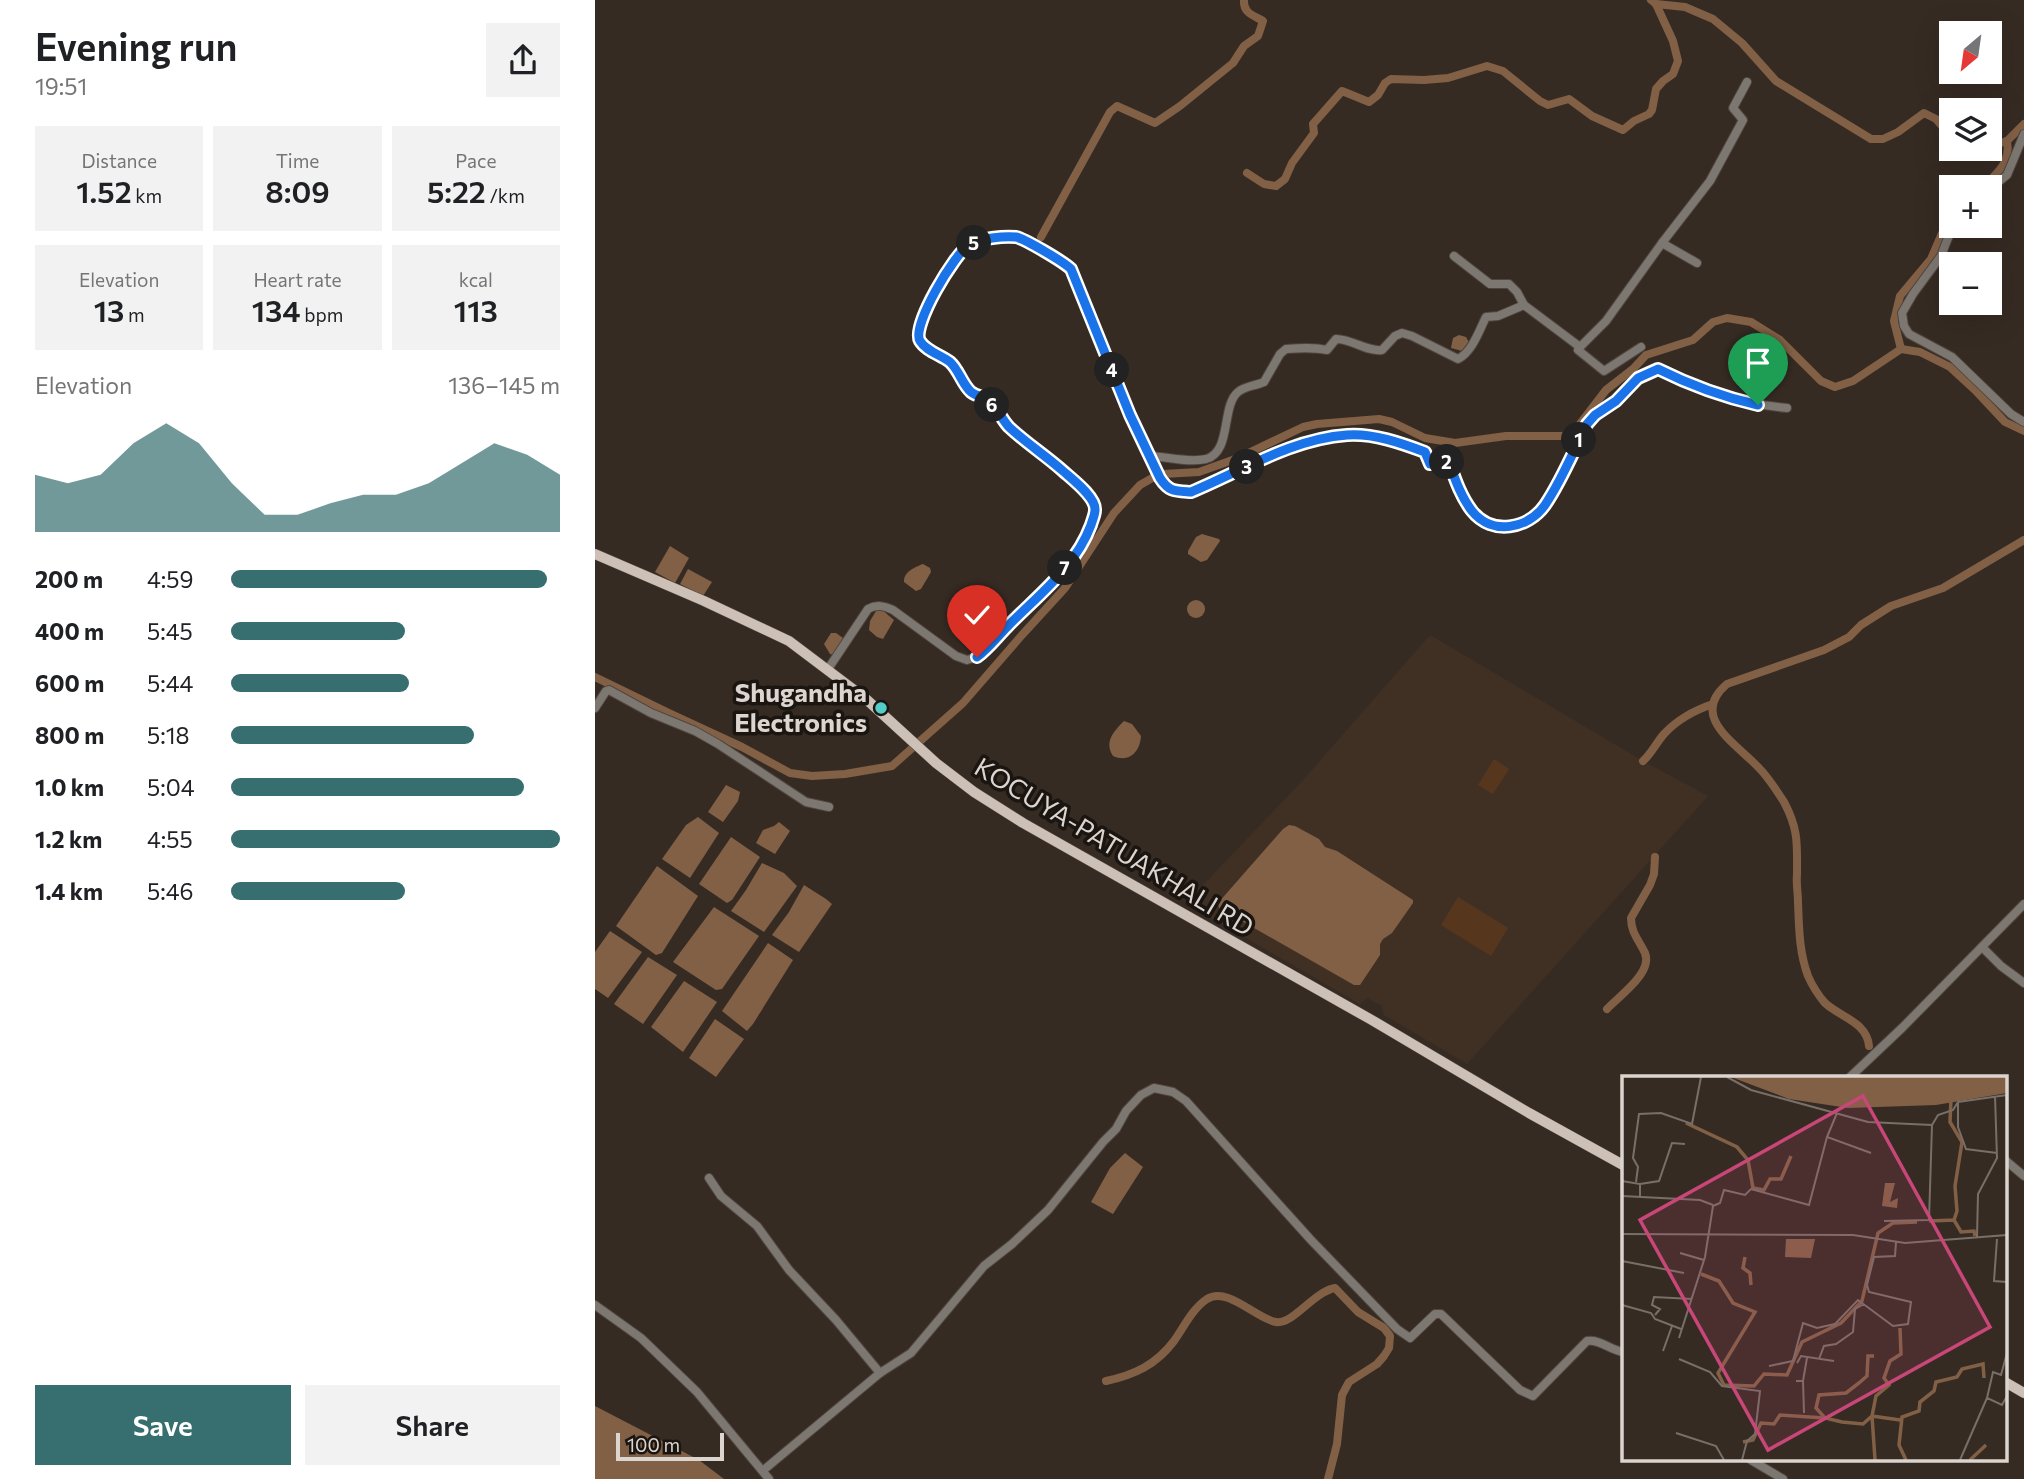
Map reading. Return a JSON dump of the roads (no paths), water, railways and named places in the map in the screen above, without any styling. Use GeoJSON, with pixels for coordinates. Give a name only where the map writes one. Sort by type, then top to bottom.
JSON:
{"type":"FeatureCollection","features":[{"type":"Feature","properties":{"kind":"main road","name":"KOCUYA-PATUAKHALI RD"},"geometry":{"type":"LineString","coordinates":[[595,554],[789,641],[866,699],[924,752],[974,792],[1023,823],[1622,1164]]}},
{"type":"Feature","properties":{"kind":"main road"},"geometry":{"type":"LineString","coordinates":[[2007,1383],[2024,1393]]}},
{"type":"Feature","properties":{"kind":"street"},"geometry":{"type":"LineString","coordinates":[[1641,347],[1604,371],[1578,350],[1606,321],[1710,181],[1743,120],[1733,108],[1747,82]]}},
{"type":"Feature","properties":{"kind":"street"},"geometry":{"type":"LineString","coordinates":[[2002,179],[2007,175],[2024,134]]}},
{"type":"Feature","properties":{"kind":"street"},"geometry":{"type":"LineString","coordinates":[[828,669],[868,610],[874,606],[893,610],[956,656],[967,660],[977,657],[1050,586],[1080,549],[1086,537],[1095,513],[1094,502],[1044,454],[1008,426],[986,398],[972,393],[950,363],[930,350],[918,337],[931,299],[955,260],[969,245],[995,237],[1019,237],[1071,269],[1130,415],[1160,478],[1166,488],[1175,491],[1191,492],[1306,441],[1349,435],[1391,440],[1425,452],[1430,464],[1449,462],[1462,496],[1473,513],[1488,522],[1507,528],[1526,523],[1544,507],[1587,424],[1595,415],[1616,401],[1638,378],[1658,369],[1721,396],[1758,405],[1787,408]]}},
{"type":"Feature","properties":{"kind":"street"},"geometry":{"type":"LineString","coordinates":[[1949,238],[1941,257],[1902,313],[1904,326],[1909,334],[1952,357],[2011,414],[2024,422]]}},
{"type":"Feature","properties":{"kind":"street"},"geometry":{"type":"LineString","coordinates":[[1662,243],[1697,263]]}},
{"type":"Feature","properties":{"kind":"street"},"geometry":{"type":"LineString","coordinates":[[1454,256],[1490,284],[1509,284],[1524,305],[1580,347]]}},
{"type":"Feature","properties":{"kind":"street"},"geometry":{"type":"LineString","coordinates":[[1152,460],[1192,461],[1215,455],[1236,393],[1245,387],[1264,382],[1280,354],[1286,349],[1312,347],[1327,350],[1336,339],[1346,339],[1375,351],[1382,350],[1395,336],[1402,333],[1461,359],[1486,317],[1498,316],[1524,305]]}},
{"type":"Feature","properties":{"kind":"street"},"geometry":{"type":"LineString","coordinates":[[595,708],[605,691],[615,692],[651,713],[695,731],[718,744],[806,802],[829,807]]}},
{"type":"Feature","properties":{"kind":"street"},"geometry":{"type":"LineString","coordinates":[[1851,1076],[2024,904]]}},
{"type":"Feature","properties":{"kind":"street"},"geometry":{"type":"LineString","coordinates":[[1982,947],[2024,983]]}},
{"type":"Feature","properties":{"kind":"street"},"geometry":{"type":"LineString","coordinates":[[766,1468],[880,1373],[911,1353],[984,1266],[1048,1210],[1116,1129],[1126,1111],[1141,1095],[1154,1088],[1173,1092],[1186,1101],[1311,1240],[1397,1329],[1411,1338],[1435,1314],[1441,1314],[1520,1390],[1533,1396],[1587,1341],[1594,1340],[1622,1353]]}},
{"type":"Feature","properties":{"kind":"street"},"geometry":{"type":"LineString","coordinates":[[2007,1162],[2024,1176]]}},
{"type":"Feature","properties":{"kind":"street"},"geometry":{"type":"LineString","coordinates":[[709,1178],[721,1196],[757,1226],[789,1270],[837,1320],[880,1373]]}},
{"type":"Feature","properties":{"kind":"street"},"geometry":{"type":"LineString","coordinates":[[595,1305],[641,1338],[697,1392],[769,1479]]}},
{"type":"Feature","properties":{"kind":"street"},"geometry":{"type":"LineString","coordinates":[[1754,1462],[1783,1479]]}},
{"type":"Feature","properties":{"kind":"waterway"},"geometry":{"type":"LineString","coordinates":[[1041,237],[1110,112],[1117,106],[1155,123],[1233,63],[1244,46],[1258,36],[1263,21],[1247,11],[1244,0]]}},
{"type":"Feature","properties":{"kind":"waterway"},"geometry":{"type":"LineString","coordinates":[[1247,173],[1264,184],[1276,186],[1285,179],[1292,163],[1314,133],[1313,124],[1342,91],[1369,102],[1391,79],[1448,78],[1487,66],[1503,71],[1548,105],[1569,99],[1592,116],[1623,130],[1649,114],[1656,89],[1673,74],[1678,61],[1673,41],[1656,4],[1651,0]]}},
{"type":"Feature","properties":{"kind":"waterway"},"geometry":{"type":"LineString","coordinates":[[1656,4],[1685,7],[1713,19],[1742,43],[1776,81],[1871,139],[1883,139],[1898,132],[1924,113],[1939,122]]}},
{"type":"Feature","properties":{"kind":"waterway"},"geometry":{"type":"LineString","coordinates":[[2002,142],[2024,124]]}},
{"type":"Feature","properties":{"kind":"waterway"},"geometry":{"type":"LineString","coordinates":[[1995,175],[2005,161],[2007,141]]}},
{"type":"Feature","properties":{"kind":"waterway"},"geometry":{"type":"LineString","coordinates":[[1901,349],[1894,321],[1900,296],[1931,259],[1940,238]]}},
{"type":"Feature","properties":{"kind":"waterway"},"geometry":{"type":"LineString","coordinates":[[595,677],[742,747],[790,773],[812,776],[845,774],[892,766],[963,703],[1065,588],[1114,513],[1140,485],[1154,477],[1199,472],[1238,458],[1303,427],[1317,424],[1379,419],[1392,422],[1425,438],[1455,443],[1506,436],[1562,436],[1573,433],[1606,390],[1646,355],[1693,340],[1713,322],[1727,318],[1751,322],[1780,340],[1821,381],[1835,387],[1853,381],[1901,349],[1920,352],[1950,367],[2005,422],[2024,431]]}},
{"type":"Feature","properties":{"kind":"waterway"},"geometry":{"type":"LineString","coordinates":[[1869,1046],[1863,1031],[1825,1003],[1808,976],[1800,939],[1795,829],[1784,802],[1766,776],[1720,729],[1712,708],[1716,696],[1727,684],[1824,650],[1849,637],[1861,625],[1891,606],[1943,588],[2024,540]]}},
{"type":"Feature","properties":{"kind":"waterway"},"geometry":{"type":"LineString","coordinates":[[1643,761],[1675,724],[1693,712],[1713,704]]}},
{"type":"Feature","properties":{"kind":"waterway"},"geometry":{"type":"LineString","coordinates":[[1607,1009],[1633,984],[1644,968],[1645,953],[1634,932],[1631,918],[1650,885],[1655,857]]}},
{"type":"Feature","properties":{"kind":"waterway"},"geometry":{"type":"LineString","coordinates":[[1106,1381],[1126,1376],[1160,1357],[1207,1299],[1224,1297],[1268,1320],[1283,1322],[1319,1295],[1335,1288],[1358,1312],[1384,1328],[1390,1336],[1389,1348],[1384,1356],[1377,1364],[1349,1382],[1342,1395],[1337,1444],[1328,1479]]}},
{"type":"Feature","properties":{"kind":"place","name":"Shugandha Electronics"},"geometry":{"type":"Point","coordinates":[881,708]}}]}
